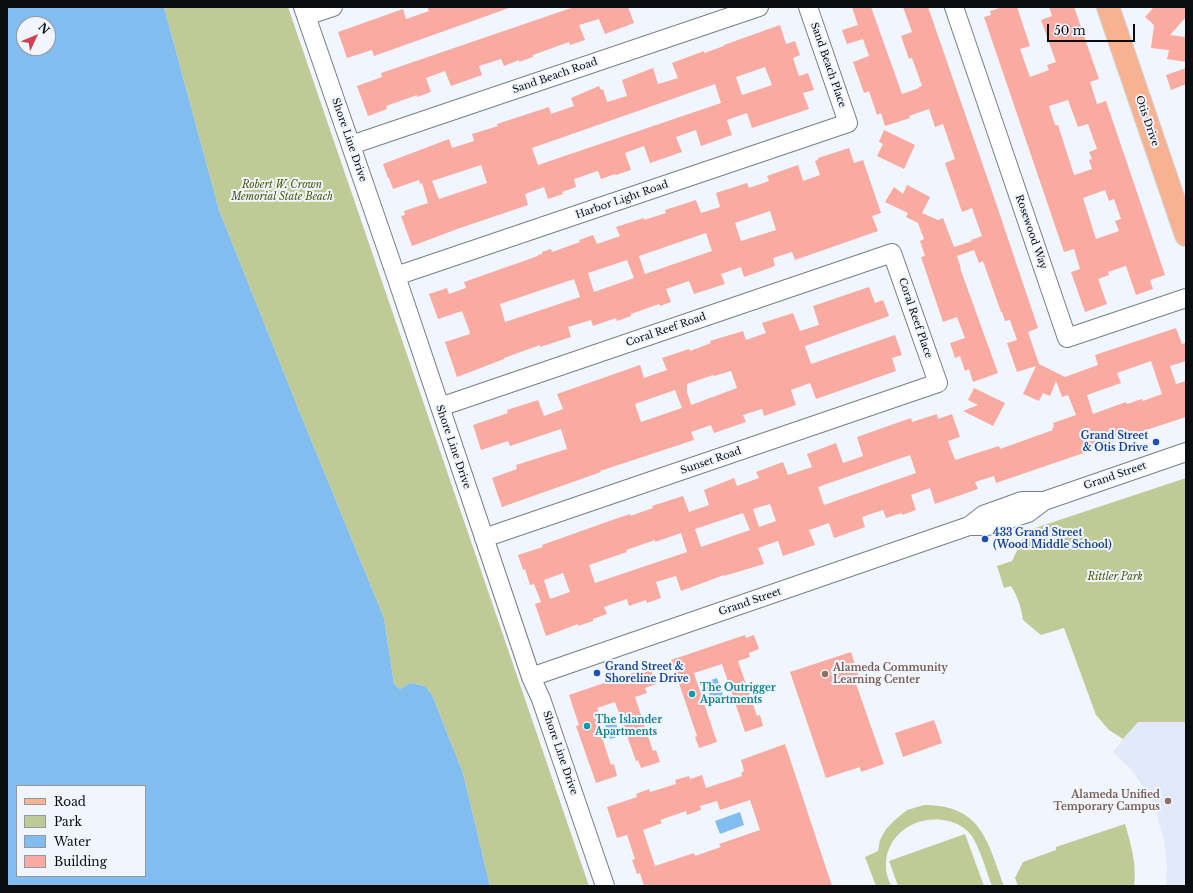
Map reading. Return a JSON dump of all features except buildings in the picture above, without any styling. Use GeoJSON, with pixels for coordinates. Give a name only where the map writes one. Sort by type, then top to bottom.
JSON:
{"type":"FeatureCollection","features":[{"type":"Feature","properties":{"kind":"main road","name":"Otis Drive"},"geometry":{"type":"LineString","coordinates":[[1108,7],[1186,234]]}},
{"type":"Feature","properties":{"kind":"street"},"geometry":{"type":"LineString","coordinates":[[305,12],[333,7]]}},
{"type":"Feature","properties":{"kind":"street","name":"Sand Beach Road"},"geometry":{"type":"LineString","coordinates":[[351,146],[759,7]]}},
{"type":"Feature","properties":{"kind":"street","name":"Sand Beach Place"},"geometry":{"type":"LineString","coordinates":[[808,7],[848,123]]}},
{"type":"Feature","properties":{"kind":"street","name":"Rosewood Way"},"geometry":{"type":"LineString","coordinates":[[954,7],[1067,338],[1186,298]]}},
{"type":"Feature","properties":{"kind":"street","name":"Shore Line Drive"},"geometry":{"type":"LineString","coordinates":[[305,12],[396,276],[531,677],[541,698],[605,886]]}},
{"type":"Feature","properties":{"kind":"street","name":"Harbor Light Road"},"geometry":{"type":"LineString","coordinates":[[396,276],[848,123]]}},
{"type":"Feature","properties":{"kind":"street","name":"Coral Reef Place"},"geometry":{"type":"LineString","coordinates":[[892,253],[938,383]]}},
{"type":"Feature","properties":{"kind":"street","name":"Coral Reef Road"},"geometry":{"type":"LineString","coordinates":[[440,407],[892,253]]}},
{"type":"Feature","properties":{"kind":"street","name":"Sunset Road"},"geometry":{"type":"LineString","coordinates":[[484,538],[938,383]]}},
{"type":"Feature","properties":{"kind":"street","name":"Grand Street"},"geometry":{"type":"LineString","coordinates":[[531,677],[969,526],[983,515],[1022,501],[1044,501],[1186,452]]}},
{"type":"Feature","properties":{"kind":"shaded area","name":"Alameda Unified Temporary Campus"},"geometry":{"type":"Polygon","coordinates":[[[1138,722],[1186,722],[1186,886],[1166,886],[1167,864],[1164,839],[1156,812],[1145,789],[1129,767],[1113,752],[1138,722]]]}},
{"type":"Feature","properties":{"kind":"green space","name":"Robert W. Crown Memorial State Beach"},"geometry":{"type":"Polygon","coordinates":[[[164,7],[288,7],[589,886],[490,886],[463,773],[432,695],[425,686],[410,683],[400,689],[394,684],[384,618],[219,210],[164,7]]]}},
{"type":"Feature","properties":{"kind":"green space","name":"Rittler Park"},"geometry":{"type":"Polygon","coordinates":[[[1186,478],[1186,722],[1138,722],[1123,739],[1109,730],[1096,715],[1064,628],[1041,635],[1023,620],[1016,594],[1011,586],[1004,588],[997,566],[1012,561],[1026,531],[1186,478]]]}},
{"type":"Feature","properties":{"kind":"green space"},"geometry":{"type":"Polygon","coordinates":[[[924,805],[943,807],[958,811],[970,818],[979,828],[986,840],[1004,886],[992,886],[983,859],[974,840],[968,832],[958,824],[942,820],[931,820],[921,821],[911,825],[895,838],[887,857],[886,871],[891,886],[876,886],[865,857],[878,851],[880,840],[886,829],[896,819],[907,810],[924,805]]]}},
{"type":"Feature","properties":{"kind":"green space"},"geometry":{"type":"Polygon","coordinates":[[[1125,824],[1134,862],[1134,886],[1018,886],[1015,878],[1023,862],[1056,850],[1056,847],[1125,824]]]}},
{"type":"Feature","properties":{"kind":"green space"},"geometry":{"type":"Polygon","coordinates":[[[965,834],[984,886],[898,886],[889,861],[965,834]]]}},
{"type":"Feature","properties":{"kind":"water"},"geometry":{"type":"Polygon","coordinates":[[[7,7],[164,7],[219,210],[384,618],[394,684],[400,689],[410,683],[425,686],[432,695],[463,773],[490,886],[7,886],[7,7]]]}},
{"type":"Feature","properties":{"kind":"water"},"geometry":{"type":"Polygon","coordinates":[[[717,678],[724,698],[712,702],[705,682],[717,678]]]}},
{"type":"Feature","properties":{"kind":"water"},"geometry":{"type":"Polygon","coordinates":[[[613,716],[621,736],[610,739],[603,719],[613,716]]]}},
{"type":"Feature","properties":{"kind":"water"},"geometry":{"type":"Polygon","coordinates":[[[740,812],[744,825],[720,834],[715,821],[740,812]]]}},
{"type":"Feature","properties":{"kind":"place","name":"Grand Street & Otis Drive"},"geometry":{"type":"Point","coordinates":[1156,442]}},
{"type":"Feature","properties":{"kind":"place","name":"433 Grand Street (Wood Middle School)"},"geometry":{"type":"Point","coordinates":[985,539]}},
{"type":"Feature","properties":{"kind":"place","name":"Grand Street & Shoreline Drive"},"geometry":{"type":"Point","coordinates":[597,673]}},
{"type":"Feature","properties":{"kind":"place","name":"Alameda Community Learning Center"},"geometry":{"type":"Point","coordinates":[825,674]}},
{"type":"Feature","properties":{"kind":"place","name":"The Outrigger Apartments"},"geometry":{"type":"Point","coordinates":[692,694]}},
{"type":"Feature","properties":{"kind":"place","name":"The Islander Apartments"},"geometry":{"type":"Point","coordinates":[587,726]}},
{"type":"Feature","properties":{"kind":"place","name":"Alameda Unified Temporary Campus"},"geometry":{"type":"Point","coordinates":[1168,801]}}]}
